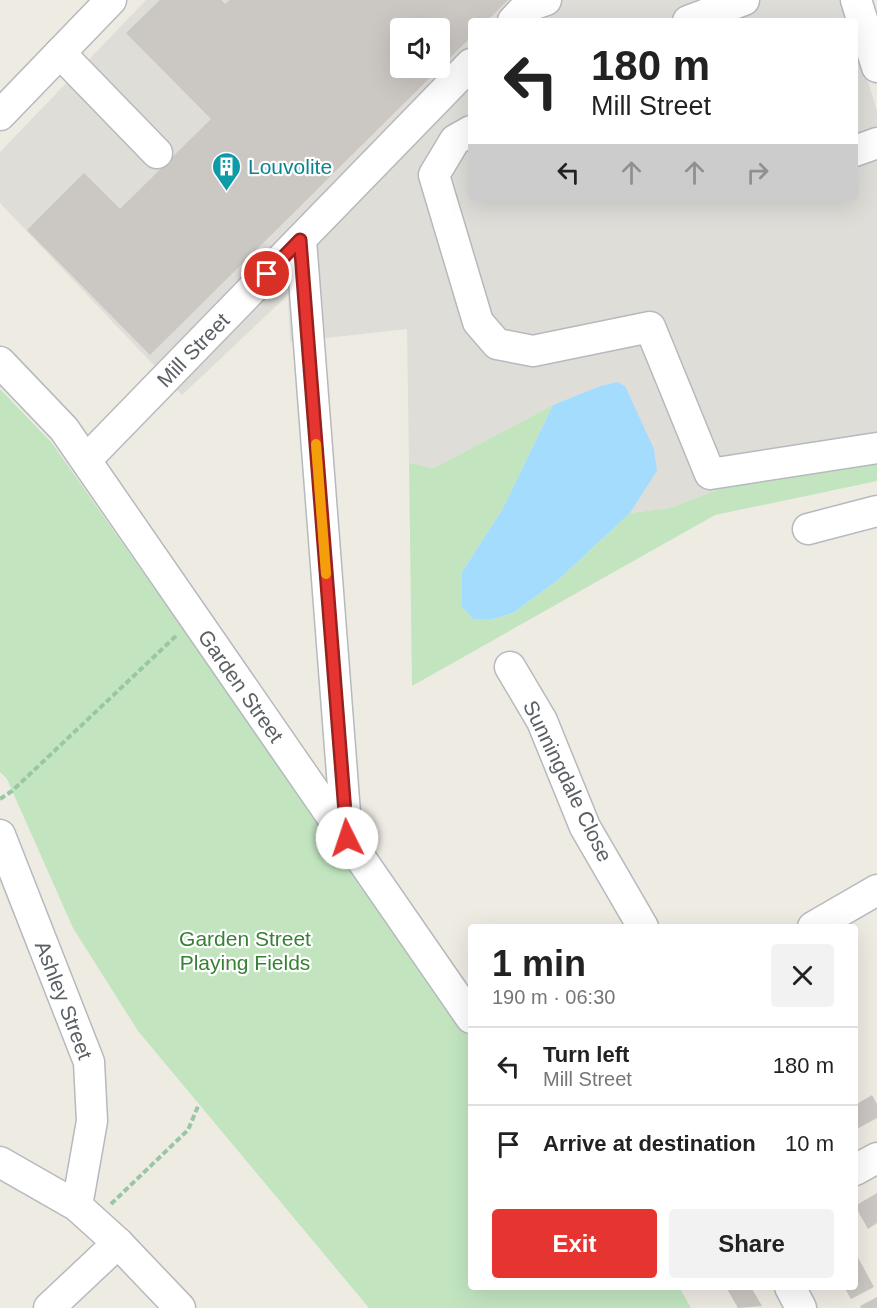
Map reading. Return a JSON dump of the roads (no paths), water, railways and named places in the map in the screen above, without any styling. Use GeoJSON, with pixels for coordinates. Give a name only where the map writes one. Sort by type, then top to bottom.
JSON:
{"type":"FeatureCollection","features":[{"type":"Feature","properties":{"kind":"street"},"geometry":{"type":"LineString","coordinates":[[516,18],[526,7],[546,0]]}},
{"type":"Feature","properties":{"kind":"street"},"geometry":{"type":"LineString","coordinates":[[696,18],[744,0]]}},
{"type":"Feature","properties":{"kind":"street"},"geometry":{"type":"LineString","coordinates":[[856,0],[877,67]]}},
{"type":"Feature","properties":{"kind":"street"},"geometry":{"type":"LineString","coordinates":[[0,116],[60,53],[100,4]]}},
{"type":"Feature","properties":{"kind":"street"},"geometry":{"type":"LineString","coordinates":[[60,53],[158,153]]}},
{"type":"Feature","properties":{"kind":"street","name":"Mill Street"},"geometry":{"type":"LineString","coordinates":[[86,460],[468,67]]}},
{"type":"Feature","properties":{"kind":"street"},"geometry":{"type":"LineString","coordinates":[[468,133],[455,140],[434,175],[478,322],[497,345],[532,351],[650,327],[710,474],[877,448]]}},
{"type":"Feature","properties":{"kind":"street"},"geometry":{"type":"LineString","coordinates":[[858,149],[877,143]]}},
{"type":"Feature","properties":{"kind":"street"},"geometry":{"type":"LineString","coordinates":[[300,240],[347,838]]}},
{"type":"Feature","properties":{"kind":"street","name":"Garden Street"},"geometry":{"type":"LineString","coordinates":[[0,362],[64,429],[468,1014]]}},
{"type":"Feature","properties":{"kind":"street"},"geometry":{"type":"LineString","coordinates":[[808,528],[877,511]]}},
{"type":"Feature","properties":{"kind":"street","name":"Sunningdale Close"},"geometry":{"type":"LineString","coordinates":[[510,667],[542,721],[585,827],[642,924]]}},
{"type":"Feature","properties":{"kind":"street","name":"Ashley Street"},"geometry":{"type":"LineString","coordinates":[[0,835],[89,1062],[92,1122],[85,1214]]}},
{"type":"Feature","properties":{"kind":"street"},"geometry":{"type":"LineString","coordinates":[[818,924],[877,890]]}},
{"type":"Feature","properties":{"kind":"street"},"geometry":{"type":"LineString","coordinates":[[858,1168],[877,1158]]}},
{"type":"Feature","properties":{"kind":"street"},"geometry":{"type":"LineString","coordinates":[[0,1162],[85,1214],[118,1243],[180,1308]]}},
{"type":"Feature","properties":{"kind":"street"},"geometry":{"type":"LineString","coordinates":[[49,1308],[118,1243]]}},
{"type":"Feature","properties":{"kind":"street"},"geometry":{"type":"LineString","coordinates":[[792,1290],[801,1308]]}},
{"type":"Feature","properties":{"kind":"water"},"geometry":{"type":"Polygon","coordinates":[[[617,382],[625,386],[654,449],[657,471],[630,513],[558,580],[513,613],[493,619],[473,619],[462,607],[462,572],[502,510],[553,405],[600,386],[617,382]]]}},
{"type":"Feature","properties":{"kind":"place","name":"Louvolite"},"geometry":{"type":"Point","coordinates":[227,192]}},
{"type":"Feature","properties":{"kind":"park label","name":"Garden Street Playing Fields"},"geometry":{"type":"Point","coordinates":[245,950]}}]}
